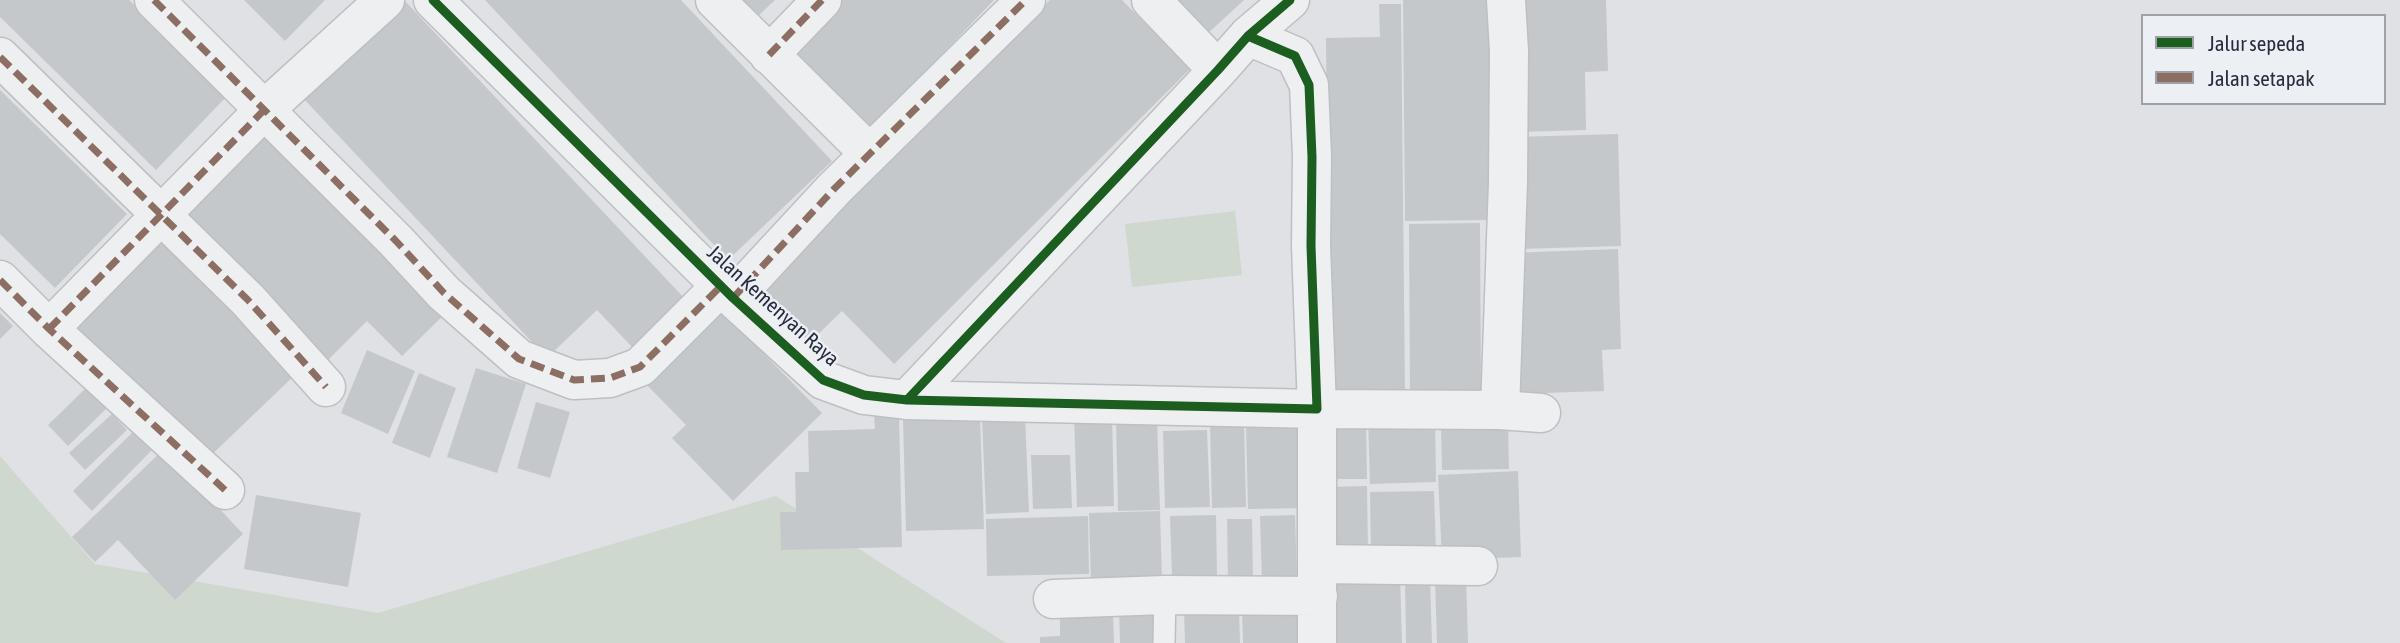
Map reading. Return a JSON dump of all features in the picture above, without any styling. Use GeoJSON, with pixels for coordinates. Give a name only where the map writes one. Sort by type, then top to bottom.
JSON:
{"type":"FeatureCollection","features":[{"type":"Feature","properties":{"kind":"street"},"geometry":{"type":"LineString","coordinates":[[154,0],[475,322],[519,359],[574,380],[610,379],[640,367],[727,292],[1026,0]]}},
{"type":"Feature","properties":{"kind":"street"},"geometry":{"type":"LineString","coordinates":[[49,329],[264,110],[385,0]]}},
{"type":"Feature","properties":{"kind":"street","name":"Jalan Kemenyan Raya"},"geometry":{"type":"LineString","coordinates":[[433,0],[727,292],[824,380],[864,395],[907,400],[1500,410],[1541,413]]}},
{"type":"Feature","properties":{"kind":"street"},"geometry":{"type":"LineString","coordinates":[[715,0],[869,153]]}},
{"type":"Feature","properties":{"kind":"street"},"geometry":{"type":"LineString","coordinates":[[769,55],[822,0]]}},
{"type":"Feature","properties":{"kind":"street"},"geometry":{"type":"LineString","coordinates":[[1151,0],[1218,70]]}},
{"type":"Feature","properties":{"kind":"street"},"geometry":{"type":"LineString","coordinates":[[907,400],[1248,36],[1290,0]]}},
{"type":"Feature","properties":{"kind":"street"},"geometry":{"type":"LineString","coordinates":[[1500,410],[1508,182],[1509,51],[1506,0]]}},
{"type":"Feature","properties":{"kind":"street"},"geometry":{"type":"LineString","coordinates":[[1248,36],[1295,56],[1309,85],[1317,409],[1317,643]]}},
{"type":"Feature","properties":{"kind":"street"},"geometry":{"type":"LineString","coordinates":[[0,57],[248,300],[326,387]]}},
{"type":"Feature","properties":{"kind":"street"},"geometry":{"type":"LineString","coordinates":[[0,279],[49,329],[225,490]]}},
{"type":"Feature","properties":{"kind":"street"},"geometry":{"type":"LineString","coordinates":[[1053,599],[1165,595],[1478,566]]}},
{"type":"Feature","properties":{"kind":"lane"},"geometry":{"type":"LineString","coordinates":[[1164,643],[1165,595]]}},
{"type":"Feature","properties":{"kind":"shaded area"},"geometry":{"type":"Polygon","coordinates":[[[1235,211],[1242,275],[1132,287],[1125,224],[1235,211]]]}},
{"type":"Feature","properties":{"kind":"shaded area"},"geometry":{"type":"Polygon","coordinates":[[[0,456],[95,564],[378,613],[776,496],[1006,643],[0,643],[0,456]]]}},
{"type":"Feature","properties":{"kind":"building"},"geometry":{"type":"Polygon","coordinates":[[[0,0],[129,0],[227,96],[156,170],[0,17],[0,0]]]}},
{"type":"Feature","properties":{"kind":"building"},"geometry":{"type":"Polygon","coordinates":[[[244,0],[325,0],[285,41],[244,0]]]}},
{"type":"Feature","properties":{"kind":"building"},"geometry":{"type":"Polygon","coordinates":[[[485,0],[681,0],[832,161],[728,260],[485,0]]]}},
{"type":"Feature","properties":{"kind":"building"},"geometry":{"type":"Polygon","coordinates":[[[733,0],[775,0],[753,21],[733,0]]]}},
{"type":"Feature","properties":{"kind":"building"},"geometry":{"type":"Polygon","coordinates":[[[841,0],[994,0],[864,136],[785,59],[841,0]]]}},
{"type":"Feature","properties":{"kind":"building"},"geometry":{"type":"Polygon","coordinates":[[[1050,0],[1122,0],[1190,69],[894,364],[842,311],[803,349],[751,296],[1050,0]]]}},
{"type":"Feature","properties":{"kind":"building"},"geometry":{"type":"Polygon","coordinates":[[[1172,0],[1244,0],[1205,36],[1172,0]]]}},
{"type":"Feature","properties":{"kind":"building"},"geometry":{"type":"Polygon","coordinates":[[[1403,0],[1491,0],[1494,220],[1405,221],[1403,0]]]}},
{"type":"Feature","properties":{"kind":"building"},"geometry":{"type":"Polygon","coordinates":[[[1516,0],[1606,0],[1608,71],[1585,72],[1586,130],[1520,132],[1516,0]]]}},
{"type":"Feature","properties":{"kind":"building"},"geometry":{"type":"Polygon","coordinates":[[[405,1],[686,300],[634,349],[597,310],[547,358],[303,98],[405,1]]]}},
{"type":"Feature","properties":{"kind":"building"},"geometry":{"type":"Polygon","coordinates":[[[1379,4],[1401,4],[1405,391],[1329,391],[1326,38],[1380,37],[1379,4]]]}},
{"type":"Feature","properties":{"kind":"building"},"geometry":{"type":"Polygon","coordinates":[[[0,90],[127,214],[55,288],[0,234],[0,90]]]}},
{"type":"Feature","properties":{"kind":"building"},"geometry":{"type":"Polygon","coordinates":[[[272,120],[454,305],[402,356],[367,321],[318,370],[171,220],[272,120]]]}},
{"type":"Feature","properties":{"kind":"building"},"geometry":{"type":"Polygon","coordinates":[[[1618,134],[1621,246],[1518,249],[1515,137],[1618,134]]]}},
{"type":"Feature","properties":{"kind":"building"},"geometry":{"type":"Polygon","coordinates":[[[1480,223],[1481,398],[1410,399],[1409,224],[1480,223]]]}},
{"type":"Feature","properties":{"kind":"building"},"geometry":{"type":"Polygon","coordinates":[[[165,229],[299,371],[201,465],[62,327],[165,229]]]}},
{"type":"Feature","properties":{"kind":"building"},"geometry":{"type":"Polygon","coordinates":[[[1618,249],[1621,349],[1602,350],[1604,391],[1513,394],[1508,253],[1618,249]]]}},
{"type":"Feature","properties":{"kind":"building"},"geometry":{"type":"Polygon","coordinates":[[[718,307],[822,413],[733,501],[672,438],[686,425],[643,381],[718,307]]]}},
{"type":"Feature","properties":{"kind":"building"},"geometry":{"type":"Polygon","coordinates":[[[0,313],[13,326],[0,339],[0,313]]]}},
{"type":"Feature","properties":{"kind":"building"},"geometry":{"type":"Polygon","coordinates":[[[367,350],[415,371],[388,434],[341,413],[367,350]]]}},
{"type":"Feature","properties":{"kind":"building"},"geometry":{"type":"Polygon","coordinates":[[[476,368],[526,384],[497,473],[447,457],[476,368]]]}},
{"type":"Feature","properties":{"kind":"building"},"geometry":{"type":"Polygon","coordinates":[[[419,373],[456,388],[430,458],[392,443],[419,373]]]}},
{"type":"Feature","properties":{"kind":"building"},"geometry":{"type":"Polygon","coordinates":[[[87,387],[107,408],[68,446],[48,425],[87,387]]]}},
{"type":"Feature","properties":{"kind":"building"},"geometry":{"type":"Polygon","coordinates":[[[536,402],[570,412],[550,478],[517,468],[536,402]]]}},
{"type":"Feature","properties":{"kind":"building"},"geometry":{"type":"Polygon","coordinates":[[[1112,412],[1114,506],[1077,507],[1074,414],[1112,412]]]}},
{"type":"Feature","properties":{"kind":"building"},"geometry":{"type":"Polygon","coordinates":[[[112,414],[127,430],[85,470],[69,453],[112,414]]]}},
{"type":"Feature","properties":{"kind":"building"},"geometry":{"type":"Polygon","coordinates":[[[899,414],[902,547],[781,550],[780,512],[796,512],[795,472],[809,472],[808,431],[875,429],[874,415],[899,414]]]}},
{"type":"Feature","properties":{"kind":"building"},"geometry":{"type":"Polygon","coordinates":[[[1025,416],[1029,512],[986,514],[982,418],[1025,416]]]}},
{"type":"Feature","properties":{"kind":"building"},"geometry":{"type":"Polygon","coordinates":[[[1435,416],[1436,482],[1370,484],[1368,417],[1435,416]]]}},
{"type":"Feature","properties":{"kind":"building"},"geometry":{"type":"Polygon","coordinates":[[[980,417],[984,529],[906,531],[903,420],[980,417]]]}},
{"type":"Feature","properties":{"kind":"building"},"geometry":{"type":"Polygon","coordinates":[[[1366,420],[1367,479],[1329,479],[1328,421],[1366,420]]]}},
{"type":"Feature","properties":{"kind":"building"},"geometry":{"type":"Polygon","coordinates":[[[1157,421],[1160,510],[1118,511],[1116,422],[1157,421]]]}},
{"type":"Feature","properties":{"kind":"building"},"geometry":{"type":"Polygon","coordinates":[[[1244,421],[1246,507],[1212,508],[1210,422],[1244,421]]]}},
{"type":"Feature","properties":{"kind":"building"},"geometry":{"type":"Polygon","coordinates":[[[1304,423],[1306,508],[1248,509],[1246,424],[1304,423]]]}},
{"type":"Feature","properties":{"kind":"building"},"geometry":{"type":"Polygon","coordinates":[[[1508,423],[1509,469],[1442,470],[1441,425],[1508,423]]]}},
{"type":"Feature","properties":{"kind":"building"},"geometry":{"type":"Polygon","coordinates":[[[135,430],[153,449],[92,511],[73,491],[135,430]]]}},
{"type":"Feature","properties":{"kind":"building"},"geometry":{"type":"Polygon","coordinates":[[[1207,430],[1210,507],[1165,508],[1163,431],[1207,430]]]}},
{"type":"Feature","properties":{"kind":"building"},"geometry":{"type":"Polygon","coordinates":[[[164,449],[243,534],[175,600],[118,540],[95,562],[72,537],[164,449]]]}},
{"type":"Feature","properties":{"kind":"building"},"geometry":{"type":"Polygon","coordinates":[[[1031,455],[1070,455],[1072,508],[1033,509],[1031,455]]]}},
{"type":"Feature","properties":{"kind":"building"},"geometry":{"type":"Polygon","coordinates":[[[1518,471],[1521,557],[1442,560],[1438,475],[1518,471]]]}},
{"type":"Feature","properties":{"kind":"building"},"geometry":{"type":"Polygon","coordinates":[[[1367,486],[1368,553],[1327,554],[1326,487],[1367,486]]]}},
{"type":"Feature","properties":{"kind":"building"},"geometry":{"type":"Polygon","coordinates":[[[1434,491],[1436,553],[1371,555],[1370,492],[1434,491]]]}},
{"type":"Feature","properties":{"kind":"building"},"geometry":{"type":"Polygon","coordinates":[[[256,495],[361,513],[348,587],[244,569],[256,495]]]}},
{"type":"Feature","properties":{"kind":"building"},"geometry":{"type":"Polygon","coordinates":[[[1160,511],[1162,581],[1091,583],[1089,513],[1160,511]]]}},
{"type":"Feature","properties":{"kind":"building"},"geometry":{"type":"Polygon","coordinates":[[[1216,515],[1217,576],[1172,578],[1170,516],[1216,515]]]}},
{"type":"Feature","properties":{"kind":"building"},"geometry":{"type":"Polygon","coordinates":[[[1295,515],[1297,581],[1262,581],[1260,516],[1295,515]]]}},
{"type":"Feature","properties":{"kind":"building"},"geometry":{"type":"Polygon","coordinates":[[[1088,516],[1089,574],[987,576],[986,519],[1088,516]]]}},
{"type":"Feature","properties":{"kind":"building"},"geometry":{"type":"Polygon","coordinates":[[[1227,519],[1252,519],[1253,580],[1228,581],[1227,519]]]}},
{"type":"Feature","properties":{"kind":"building"},"geometry":{"type":"Polygon","coordinates":[[[1400,574],[1402,643],[1336,643],[1334,576],[1400,574]]]}},
{"type":"Feature","properties":{"kind":"building"},"geometry":{"type":"Polygon","coordinates":[[[1466,578],[1468,643],[1437,643],[1435,579],[1466,578]]]}},
{"type":"Feature","properties":{"kind":"building"},"geometry":{"type":"Polygon","coordinates":[[[1430,579],[1432,643],[1406,643],[1405,580],[1430,579]]]}},
{"type":"Feature","properties":{"kind":"building"},"geometry":{"type":"Polygon","coordinates":[[[1119,605],[1155,605],[1155,643],[1120,643],[1119,605]]]}},
{"type":"Feature","properties":{"kind":"building"},"geometry":{"type":"Polygon","coordinates":[[[1305,607],[1306,643],[1243,643],[1242,609],[1305,607]]]}},
{"type":"Feature","properties":{"kind":"building"},"geometry":{"type":"Polygon","coordinates":[[[1239,609],[1240,643],[1185,643],[1184,610],[1239,609]]]}},
{"type":"Feature","properties":{"kind":"building"},"geometry":{"type":"Polygon","coordinates":[[[1113,615],[1114,643],[1040,643],[1040,637],[1060,636],[1060,616],[1113,615]]]}},
{"type":"Feature","properties":{"kind":"marked path"},"geometry":{"type":"LineString","coordinates":[[154,0],[396,241],[444,293],[519,359],[574,380],[610,378],[640,367],[721,286]]}},
{"type":"Feature","properties":{"kind":"marked path"},"geometry":{"type":"LineString","coordinates":[[769,55],[822,0]]}},
{"type":"Feature","properties":{"kind":"marked path"},"geometry":{"type":"LineString","coordinates":[[733,298],[834,189],[1026,0]]}},
{"type":"Feature","properties":{"kind":"marked path"},"geometry":{"type":"LineString","coordinates":[[0,57],[248,300],[326,387]]}},
{"type":"Feature","properties":{"kind":"marked path"},"geometry":{"type":"LineString","coordinates":[[49,329],[264,110]]}},
{"type":"Feature","properties":{"kind":"marked path"},"geometry":{"type":"LineString","coordinates":[[0,280],[49,329],[225,490]]}},
{"type":"Feature","properties":{"kind":"cycle path"},"geometry":{"type":"LineString","coordinates":[[433,0],[733,298],[823,380],[864,395],[907,400],[1248,36],[1290,0]]}},
{"type":"Feature","properties":{"kind":"cycle path"},"geometry":{"type":"LineString","coordinates":[[907,400],[1317,409],[1309,85],[1295,56],[1248,36]]}}]}
